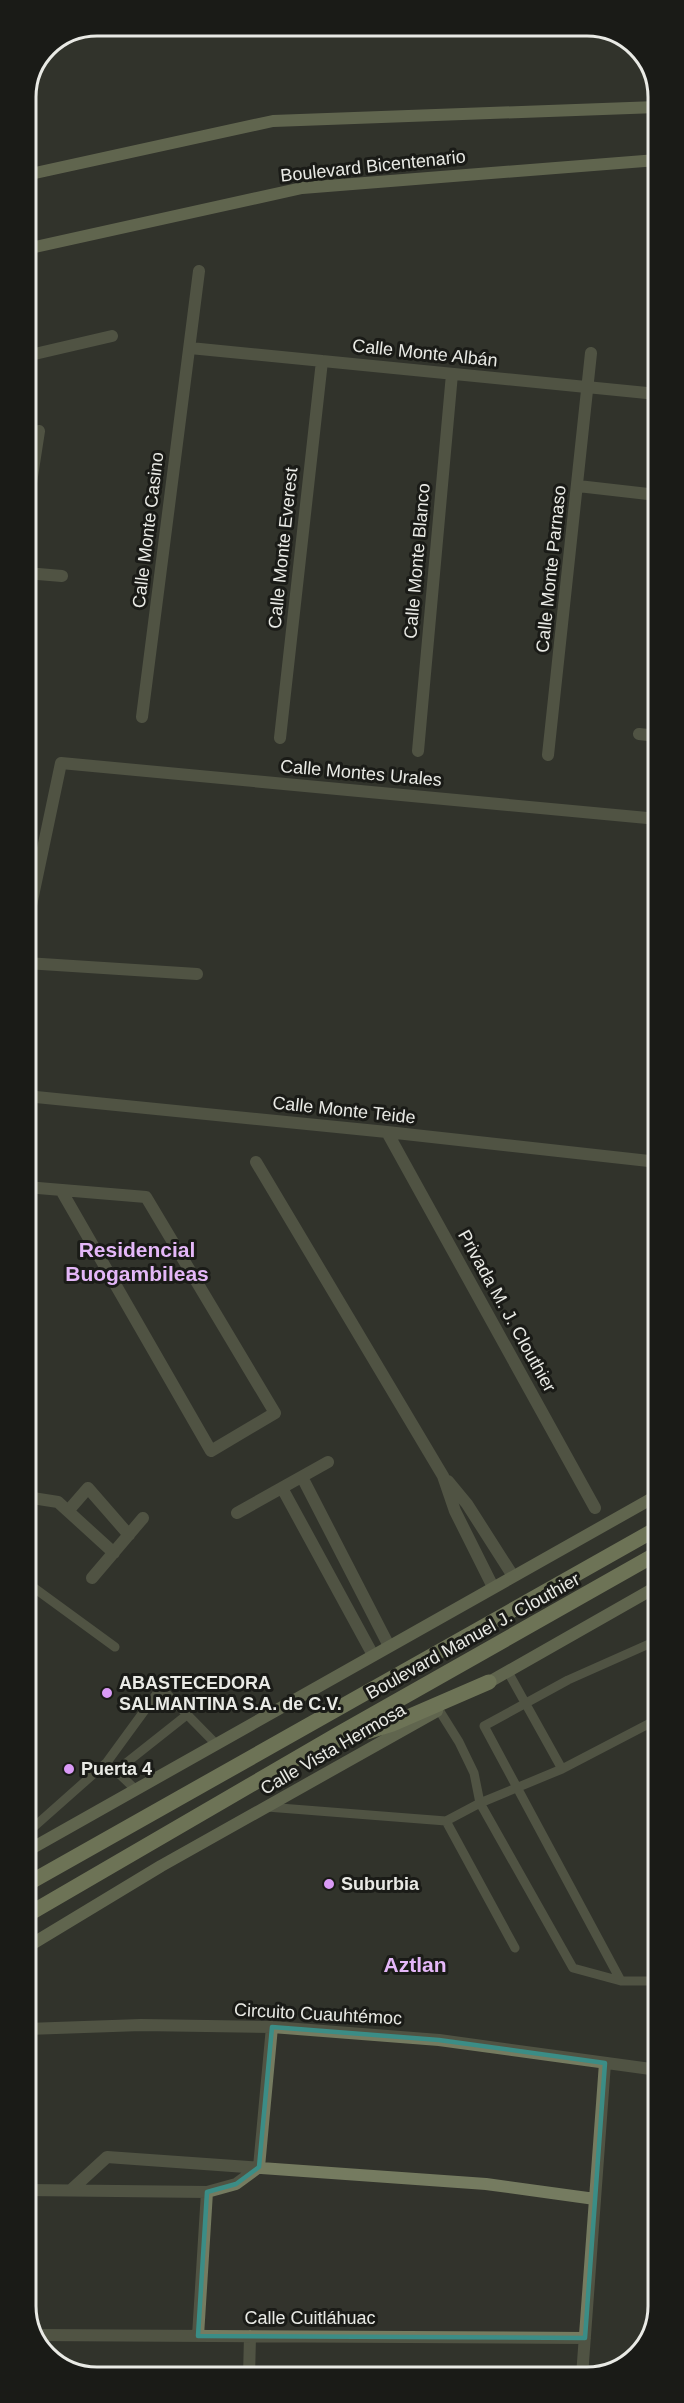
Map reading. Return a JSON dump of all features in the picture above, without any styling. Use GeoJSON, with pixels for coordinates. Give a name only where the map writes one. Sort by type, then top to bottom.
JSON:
{"type":"FeatureCollection","features":[{"type":"Feature","properties":{"kind":"main road","name":"Boulevard Manuel J. Clouthier"},"geometry":{"type":"LineString","coordinates":[[36,1879],[648,1534]]}},
{"type":"Feature","properties":{"kind":"main road","name":"Boulevard Manuel J. Clouthier"},"geometry":{"type":"LineString","coordinates":[[36,1910],[648,1559]]}},
{"type":"Feature","properties":{"kind":"main road"},"geometry":{"type":"LineString","coordinates":[[313,1749],[392,1724],[489,1682]]}},
{"type":"Feature","properties":{"kind":"street"},"geometry":{"type":"LineString","coordinates":[[36,173],[273,121],[648,107]]}},
{"type":"Feature","properties":{"kind":"street","name":"Boulevard Bicentenario"},"geometry":{"type":"LineString","coordinates":[[36,247],[302,188],[648,161]]}},
{"type":"Feature","properties":{"kind":"street","name":"Calle Monte Casino"},"geometry":{"type":"LineString","coordinates":[[142,717],[199,271]]}},
{"type":"Feature","properties":{"kind":"street"},"geometry":{"type":"LineString","coordinates":[[36,355],[112,336]]}},
{"type":"Feature","properties":{"kind":"street","name":"Calle Monte Albán"},"geometry":{"type":"LineString","coordinates":[[190,348],[648,393]]}},
{"type":"Feature","properties":{"kind":"street","name":"Calle Monte Parnaso"},"geometry":{"type":"LineString","coordinates":[[549,755],[591,353]]}},
{"type":"Feature","properties":{"kind":"street","name":"Calle Monte Everest"},"geometry":{"type":"LineString","coordinates":[[280,738],[322,361]]}},
{"type":"Feature","properties":{"kind":"street","name":"Calle Monte Blanco"},"geometry":{"type":"LineString","coordinates":[[418,751],[452,374]]}},
{"type":"Feature","properties":{"kind":"street"},"geometry":{"type":"LineString","coordinates":[[36,450],[39,431]]}},
{"type":"Feature","properties":{"kind":"street"},"geometry":{"type":"LineString","coordinates":[[578,486],[648,494]]}},
{"type":"Feature","properties":{"kind":"street"},"geometry":{"type":"LineString","coordinates":[[36,574],[62,576]]}},
{"type":"Feature","properties":{"kind":"street"},"geometry":{"type":"LineString","coordinates":[[639,734],[648,735]]}},
{"type":"Feature","properties":{"kind":"street","name":"Calle Montes Urales"},"geometry":{"type":"LineString","coordinates":[[36,882],[61,763],[648,818]]}},
{"type":"Feature","properties":{"kind":"street"},"geometry":{"type":"LineString","coordinates":[[36,964],[197,974]]}},
{"type":"Feature","properties":{"kind":"street","name":"Calle Monte Teide"},"geometry":{"type":"LineString","coordinates":[[36,1097],[648,1161]]}},
{"type":"Feature","properties":{"kind":"street","name":"Privada M. J. Clouthier"},"geometry":{"type":"LineString","coordinates":[[387,1132],[595,1508]]}},
{"type":"Feature","properties":{"kind":"street"},"geometry":{"type":"LineString","coordinates":[[256,1162],[443,1476],[467,1504],[513,1576]]}},
{"type":"Feature","properties":{"kind":"street"},"geometry":{"type":"LineString","coordinates":[[36,1188],[146,1197],[275,1413],[211,1451],[61,1190]]}},
{"type":"Feature","properties":{"kind":"street"},"geometry":{"type":"LineString","coordinates":[[237,1513],[328,1462]]}},
{"type":"Feature","properties":{"kind":"street"},"geometry":{"type":"LineString","coordinates":[[443,1476],[455,1511],[493,1587]]}},
{"type":"Feature","properties":{"kind":"street"},"geometry":{"type":"LineString","coordinates":[[302,1477],[389,1646]]}},
{"type":"Feature","properties":{"kind":"street"},"geometry":{"type":"LineString","coordinates":[[68,1511],[88,1488],[129,1535]]}},
{"type":"Feature","properties":{"kind":"street"},"geometry":{"type":"LineString","coordinates":[[282,1488],[373,1655]]}},
{"type":"Feature","properties":{"kind":"street"},"geometry":{"type":"LineString","coordinates":[[36,1499],[58,1502],[114,1553]]}},
{"type":"Feature","properties":{"kind":"street"},"geometry":{"type":"LineString","coordinates":[[36,1842],[135,1790],[648,1500]]}},
{"type":"Feature","properties":{"kind":"street"},"geometry":{"type":"LineString","coordinates":[[93,1578],[143,1518]]}},
{"type":"Feature","properties":{"kind":"street","name":"Calle Vista Hermosa"},"geometry":{"type":"LineString","coordinates":[[36,1942],[161,1866],[648,1592]]}},
{"type":"Feature","properties":{"kind":"street","name":"Circuito Cuauhtémoc"},"geometry":{"type":"LineString","coordinates":[[36,2029],[141,2025],[272,2027],[439,2040],[648,2069]]}},
{"type":"Feature","properties":{"kind":"street"},"geometry":{"type":"LineString","coordinates":[[36,2190],[207,2192],[236,2184],[259,2167],[272,2027]]}},
{"type":"Feature","properties":{"kind":"street"},"geometry":{"type":"LineString","coordinates":[[583,2367],[605,2063]]}},
{"type":"Feature","properties":{"kind":"street"},"geometry":{"type":"LineString","coordinates":[[71,2190],[107,2157],[486,2184],[595,2199]]}},
{"type":"Feature","properties":{"kind":"street"},"geometry":{"type":"LineString","coordinates":[[198,2336],[207,2192]]}},
{"type":"Feature","properties":{"kind":"street","name":"Calle Cuitláhuac"},"geometry":{"type":"LineString","coordinates":[[44,2335],[585,2338]]}},
{"type":"Feature","properties":{"kind":"street"},"geometry":{"type":"LineString","coordinates":[[249,2336],[249,2367]]}},
{"type":"Feature","properties":{"kind":"lane"},"geometry":{"type":"LineString","coordinates":[[36,1589],[115,1647]]}},
{"type":"Feature","properties":{"kind":"lane"},"geometry":{"type":"LineString","coordinates":[[621,1981],[484,1726],[609,1660],[648,1644]]}},
{"type":"Feature","properties":{"kind":"lane"},"geometry":{"type":"LineString","coordinates":[[508,1672],[562,1769]]}},
{"type":"Feature","properties":{"kind":"lane"},"geometry":{"type":"LineString","coordinates":[[36,1825],[107,1762],[161,1688],[216,1744]]}},
{"type":"Feature","properties":{"kind":"lane"},"geometry":{"type":"LineString","coordinates":[[439,1710],[459,1742],[474,1773],[480,1803],[573,1968],[621,1981],[648,1981]]}},
{"type":"Feature","properties":{"kind":"lane"},"geometry":{"type":"LineString","coordinates":[[116,1771],[188,1714]]}},
{"type":"Feature","properties":{"kind":"lane"},"geometry":{"type":"LineString","coordinates":[[267,1807],[446,1821],[480,1803],[562,1769],[648,1724]]}},
{"type":"Feature","properties":{"kind":"lane"},"geometry":{"type":"LineString","coordinates":[[107,1762],[135,1790]]}},
{"type":"Feature","properties":{"kind":"lane"},"geometry":{"type":"LineString","coordinates":[[446,1821],[515,1948]]}},
{"type":"Feature","properties":{"kind":"highlighted area"},"geometry":{"type":"Polygon","coordinates":[[[272,2027],[439,2040],[605,2063],[585,2338],[198,2336],[207,2192],[236,2184],[259,2167],[272,2027]]]}},
{"type":"Feature","properties":{"kind":"place","name":"ABASTECEDORA SALMANTINA S.A. de C.V."},"geometry":{"type":"Point","coordinates":[107,1693]}},
{"type":"Feature","properties":{"kind":"place","name":"Puerta 4"},"geometry":{"type":"Point","coordinates":[69,1769]}},
{"type":"Feature","properties":{"kind":"place","name":"Suburbia"},"geometry":{"type":"Point","coordinates":[329,1884]}},
{"type":"Feature","properties":{"kind":"district","name":"Residencial Buogambileas"},"geometry":{"type":"Point","coordinates":[137,1261]}},
{"type":"Feature","properties":{"kind":"district","name":"Aztlan"},"geometry":{"type":"Point","coordinates":[415,1964]}}]}
